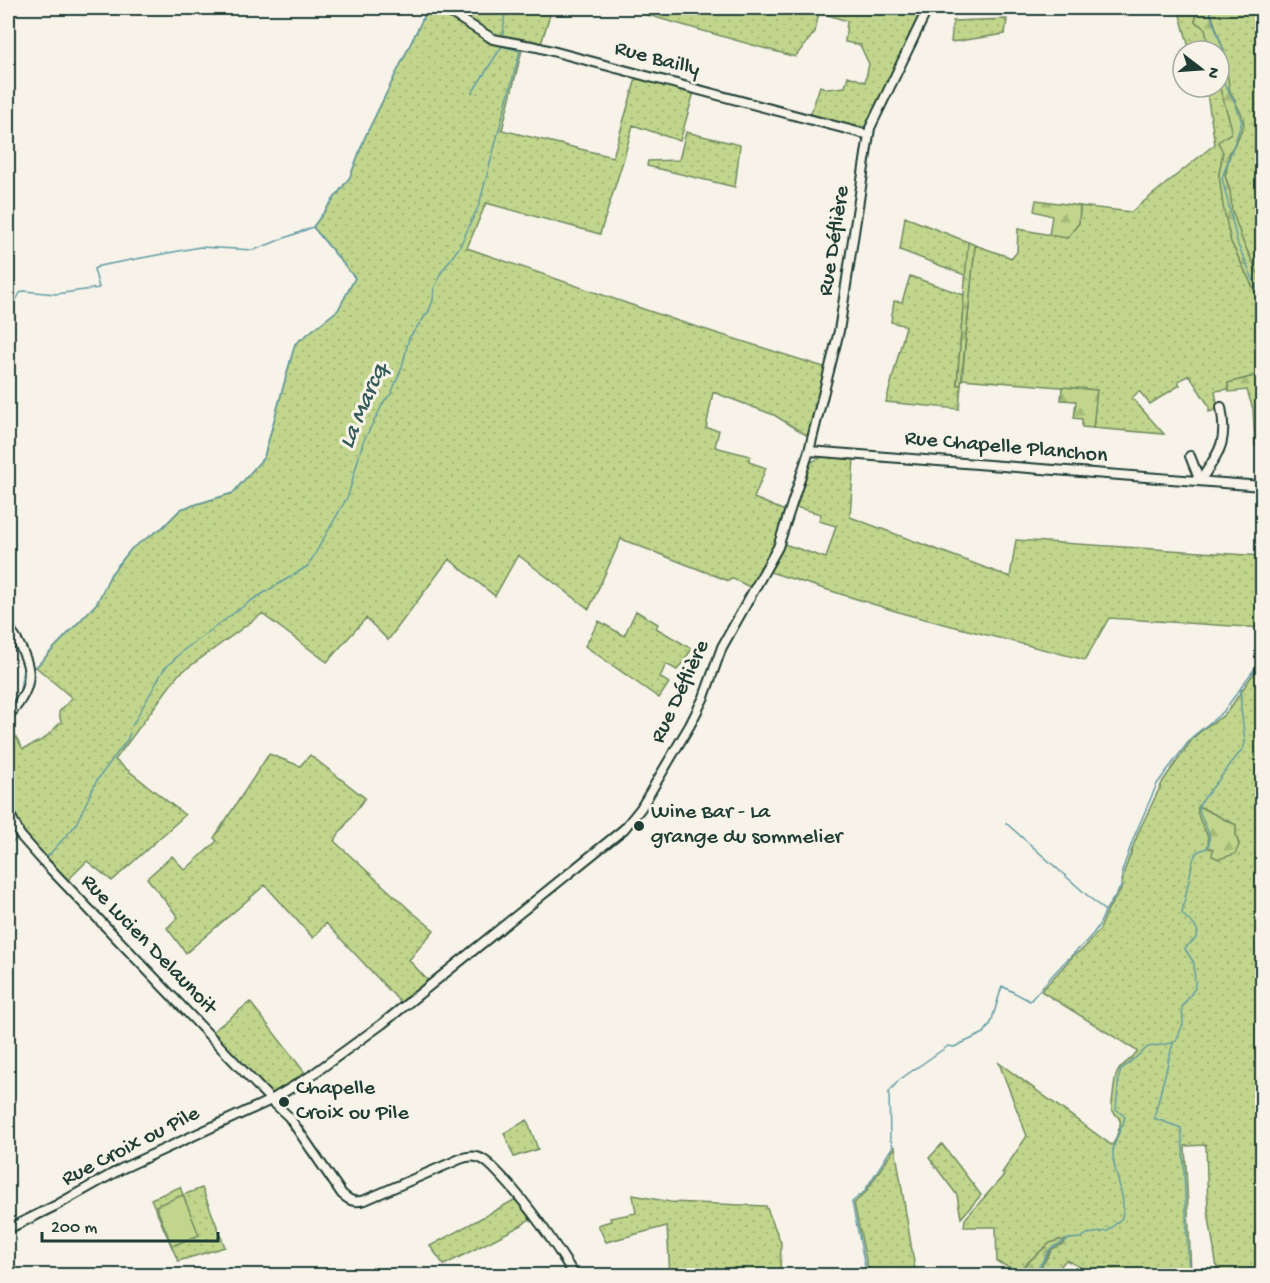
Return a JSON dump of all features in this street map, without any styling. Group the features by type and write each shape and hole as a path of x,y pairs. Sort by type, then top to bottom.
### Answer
{"street":[{"name":"Rue Bailly","path":"443,8 481,33 502,42 537,47 869,135"},
{"name":"Rue Déflière","path":"271,1100 327,1064 382,1024 624,829 637,814 695,716 722,647 778,548 808,451 838,332 869,135 928,8"},
{"path":"1200,482 1221,448 1223,420 1221,407"},
{"name":"Rue Chapelle Planchon","path":"808,451 1263,486"},
{"path":"1190,456 1200,482"},
{"path":"8,626 22,649 29,672 25,693 8,716"},
{"name":"Rue Lucien Delaunoit","path":"8,810 20,835 43,861 271,1100 290,1117 342,1194 349,1200 357,1202 468,1156 484,1160 525,1202 574,1275"},
{"name":"Rue Croix ou Pile","path":"8,1229 121,1169 271,1100"}],"green space":[{"path":"428,8 440,8 489,39 487,42 496,45 498,43 523,46 502,130 613,157 637,75 694,92 680,141 633,125 600,234 486,203 467,248 678,321 827,368 808,436 774,415 713,392 706,428 719,430 715,447 750,456 749,462 766,468 754,498 785,511 773,550 752,588 731,578 729,581 621,539 589,609 518,555 495,596 449,559 388,640 366,618 327,662 262,614 178,675 115,760 185,815 112,881 87,861 65,883 20,835 8,810 8,723 23,749 44,739 61,722 59,712 72,698 36,667 97,603 111,574 132,548 163,527 181,509 233,493 264,457 295,344 338,310 355,278 313,227 350,177 365,137"},
{"path":"447,8 552,8 541,44 687,83 497,40"},
{"path":"623,8 910,8 922,12 867,128 860,126 858,132 813,118 811,113 820,86 827,89 845,87 848,76 865,82 869,64 860,45 845,42 847,21 819,12 815,32 795,57"},
{"path":"1178,8 1198,8 1195,22 1205,28 1207,39 1187,39"},
{"path":"1198,8 1209,8 1220,39 1207,39 1205,28 1195,22"},
{"path":"1209,8 1262,8 1262,282 1231,210 1230,191 1225,176 1230,151 1241,131 1235,100 1231,94 1231,39 1220,39"},
{"path":"1007,19 1005,34 951,42 953,21"},
{"path":"1231,94 1244,124 1230,151 1225,176 1230,191 1232,210 1243,242 1262,282 1262,306 1231,242 1223,206 1219,174 1223,152 1218,142 1231,133 1223,99 1231,99"},
{"path":"1208,99 1223,99 1231,133 1223,152 1219,174 1231,242 1262,306 1262,374 1228,383 1229,389 1215,391 1218,409 1209,412 1209,406 1189,375 1178,381 1180,385 1150,404 1139,391 1132,398 1164,434 1093,428 1096,390 962,379 975,245 1012,258 1017,252 1018,229 1067,238 1079,223 1080,206 1131,212 1215,144"},
{"path":"686,132 740,145 735,187 647,166 648,161 679,160"},
{"path":"1036,200 1080,206 1079,223 1067,238 1049,235 1052,216 1034,211"},
{"path":"905,217 968,242 967,276 900,250"},
{"path":"968,242 975,245 961,385 957,385"},
{"path":"910,276 964,295 957,384 961,385 959,409 886,402 906,326 891,322 894,301 902,302"},
{"path":"1262,374 1262,445 1255,446 1253,409 1247,390 1229,392 1228,383"},
{"path":"1062,387 1097,390 1093,428 1082,427 1082,419 1074,418 1076,401 1061,400"},
{"path":"827,455 854,458 850,517 1010,577 1016,540 1262,556 1262,628 1109,618 1085,660 905,614 770,572 784,544 826,558 836,526 819,521 821,514 795,507 811,462"},
{"path":"636,611 658,624 656,628 692,649 677,670 666,664 660,677 669,683 659,698 585,646 599,621 624,636"},
{"path":"1262,661 1262,1275 1218,1275 1208,1211 1206,1145 1185,1146 1191,1272 1184,1275 1078,1275 1084,1269 1066,1260 1053,1275 1045,1275 1039,1270 1055,1247 1050,1243 1018,1271 997,1262 996,1227 964,1227 965,1219 1004,1175 1002,1173 1027,1136 999,1063 1112,1145 1120,1126 1119,1118 1112,1108 1116,1076 1120,1068 1137,1051 1041,991 1100,929 1108,909 1121,890 1124,872 1138,833 1163,781 1193,738 1223,716","holes":["1202,808 1236,825 1239,845 1214,852 1200,820"]},
{"path":"269,754 300,766 310,755 365,798 334,841 434,930 409,960 429,982 402,1004 326,923 313,938 265,885 186,953 167,928 178,917 147,878 172,856 185,870 217,841 214,838"},
{"path":"1198,806 1236,825 1239,845 1235,854 1219,859 1212,856 1213,849 1208,847"},
{"path":"250,1002 306,1074 276,1094 265,1090 212,1035 212,1032"},
{"path":"527,1120 538,1149 514,1157 504,1133"},
{"path":"942,1144 981,1195 961,1218 957,1195 929,1158"},
{"path":"895,1147 916,1275 869,1275 854,1203 865,1193"},
{"path":"180,1187 183,1195 202,1188 225,1247 178,1261 151,1199"},
{"path":"183,1195 199,1235 172,1246 156,1206"},
{"path":"633,1195 670,1202 766,1206 781,1243 780,1275 670,1275 667,1226 606,1242 598,1225 611,1221 610,1218 636,1213"},
{"path":"516,1199 532,1217 522,1225 444,1265 430,1246"},
{"path":"1066,1240 1052,1249 1039,1270 1029,1275 1014,1275 1050,1243"}],"waterway":[{"path":"32,667 36,667 97,603 111,574 132,548 163,527 181,509 233,493 264,457 295,344 338,310 355,278 313,227 350,177 365,137 428,8"},
{"name":"La Marcq","path":"503,38 505,8"},
{"path":"1208,8 1225,54 1224,84 1233,98 1242,122 1222,178 1238,245 1262,300"},
{"name":"La Marcq","path":"132,726 164,669 185,649 249,602 308,566 348,496 363,442 385,400 391,394 402,367 409,338 429,311 440,274 460,246 479,205 520,51 502,46 472,93"},
{"path":"8,315 20,293 24,291 56,294 99,288 94,269 99,266 200,247 254,250 313,227"},
{"path":"1189,1276 1181,1128 1154,1118 1173,1043 1183,1024 1182,1007 1195,988 1194,963 1185,949 1198,934 1196,927 1182,913 1193,860 1197,852 1207,848 1209,843 1208,832 1199,811 1199,805 1244,747 1241,687 1262,659"},
{"path":"8,707 20,691 23,668"},
{"path":"1006,823 1105,911 1121,887 1122,871 1157,784 1192,737 1223,712 1240,689"},
{"name":"La Marcq","path":"47,857 75,826 97,780 130,733"},
{"name":"La Marcq","path":"8,845 19,837"},
{"path":"867,1276 852,1202 864,1192 893,1146 890,1138 889,1092 899,1080 948,1046 954,1047 984,1033 991,1023 1002,986 1030,1001 1091,936 1105,911"},
{"path":"1028,1276 1040,1265 1051,1248 1069,1239 1108,1231 1122,1218 1123,1201 1113,1153 1114,1144 1125,1117 1116,1109 1119,1076 1121,1070 1148,1047 1172,1043"}],"place":[{"name":"Wine Bar - La grange du sommelier","path":"639,826"},
{"name":"Chapelle Croix ou Pile","path":"284,1102"}]}
